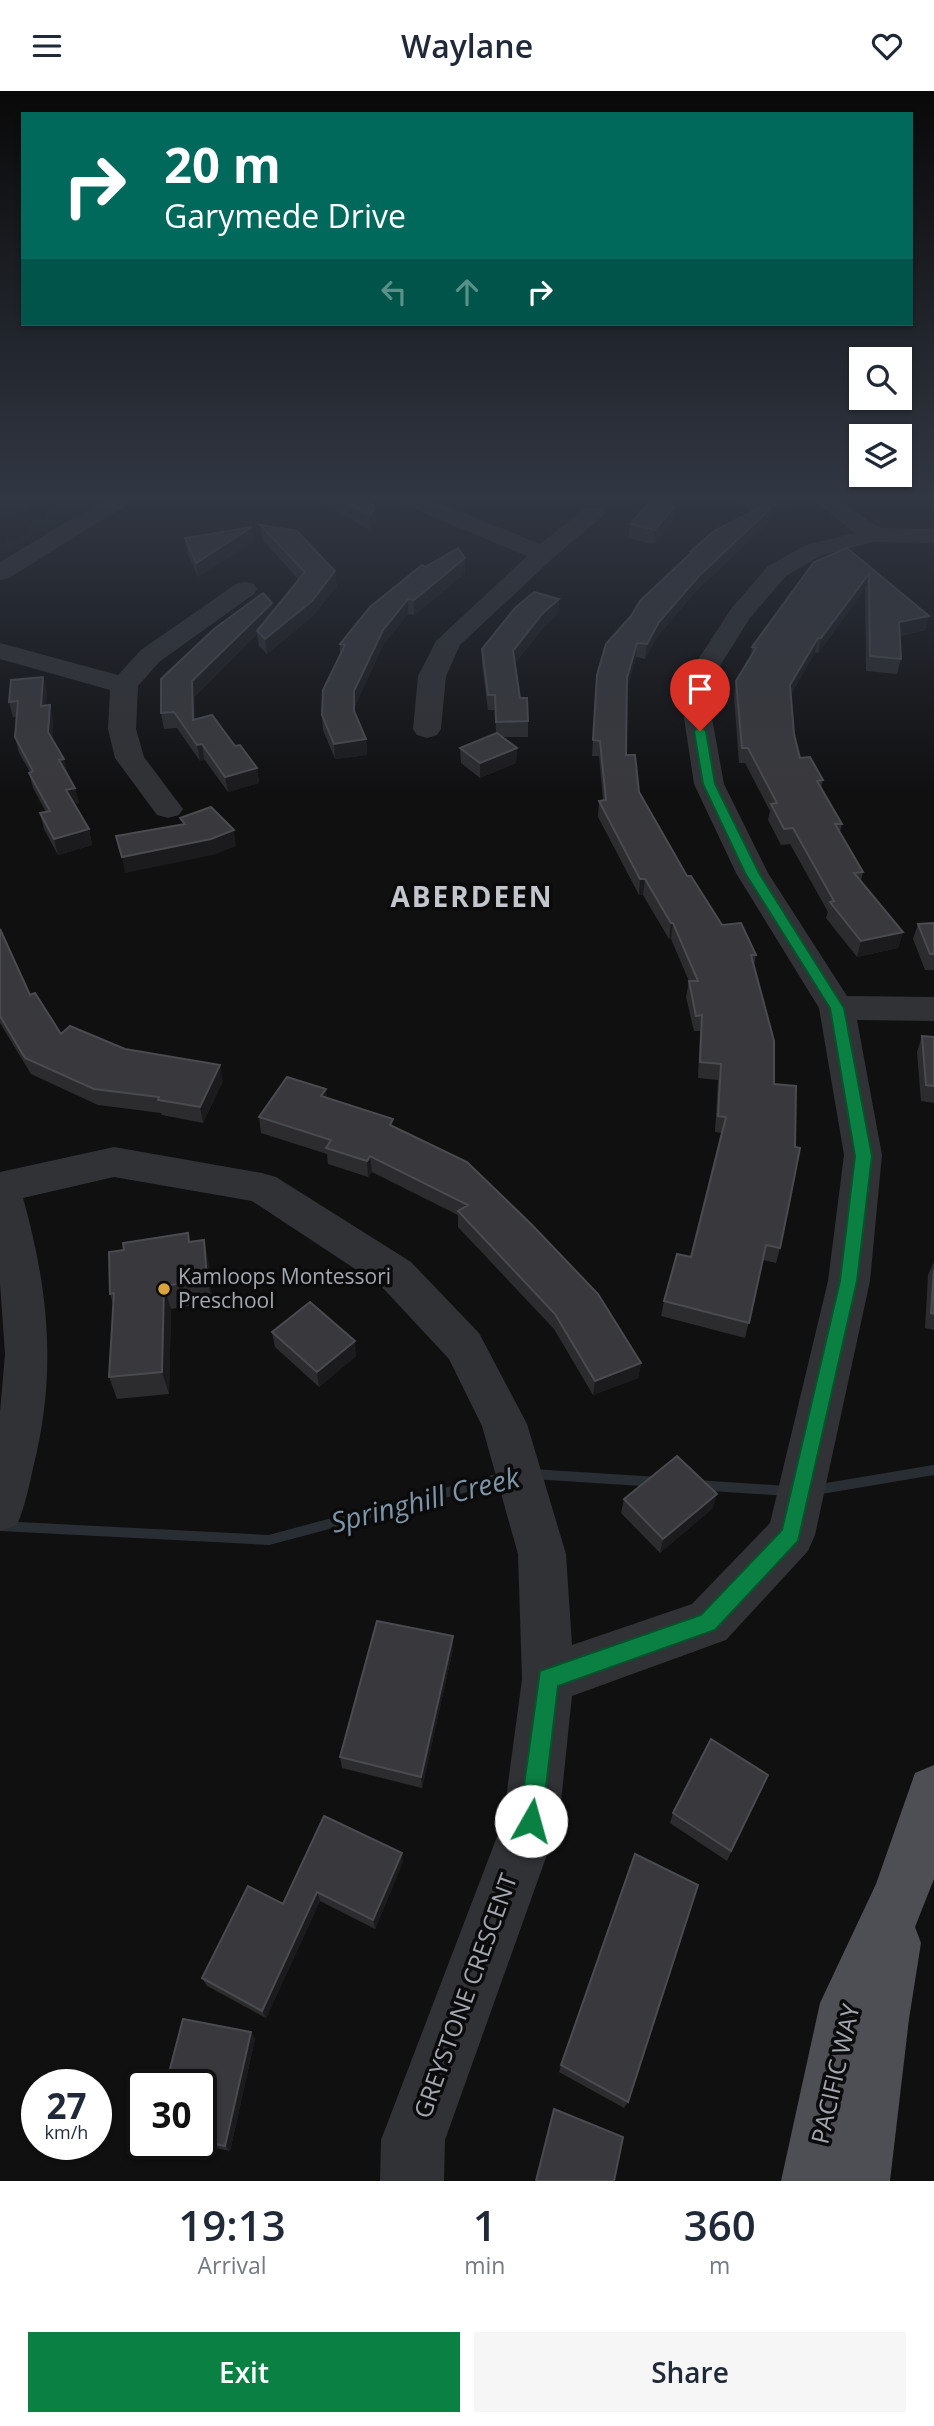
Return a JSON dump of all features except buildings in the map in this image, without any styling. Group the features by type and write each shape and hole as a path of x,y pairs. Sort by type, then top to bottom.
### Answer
{"main road":[{"name":"PACIFIC WAY","path":"813,2181 850,2003 901,1893 934,1792"},
{"name":"PACIFIC WAY","path":"858,2181 879,2019 901,1893"}],"street":[{"path":"168,809 130,758 122,729 124,685 150,656 234,597"},
{"path":"427,729 432,676 449,641 497,597"},
{"path":"548,1679 708,1623 791,1535 849,1281 863,1156 837,1008 752,873 709,784 698,718 708,664 740,614 755,597"},
{"path":"0,651 124,685"},
{"path":"837,1008 934,1009"},
{"name":"GREYSTONE CRESCENT","path":"0,1187 114,1162 262,1188 396,1274 464,1346 504,1424 542,1554 548,1679 531,1821 414,2140 412,2181"},
{"path":"0,1187 13,1235 26,1315 23,1409 0,1509"}],"waterway":[{"name":"Springhill Creek","path":"815,1490 934,1470"},
{"name":"Springhill Creek","path":"532,1474 658,1482"},
{"name":"Springhill Creek","path":"0,1526 269,1540 508,1476"},
{"name":"Springhill Creek","path":"696,1485 787,1491"}],"place":[{"name":"Kamloops Montessori Preschool","path":"164,1289"}],"district":[{"name":"ABERDEEN","path":"472,897"}],"route":[{"path":"531,1821 548,1679 708,1623 791,1535 849,1281 863,1156 837,1008 752,873 709,784 700,731"}]}
